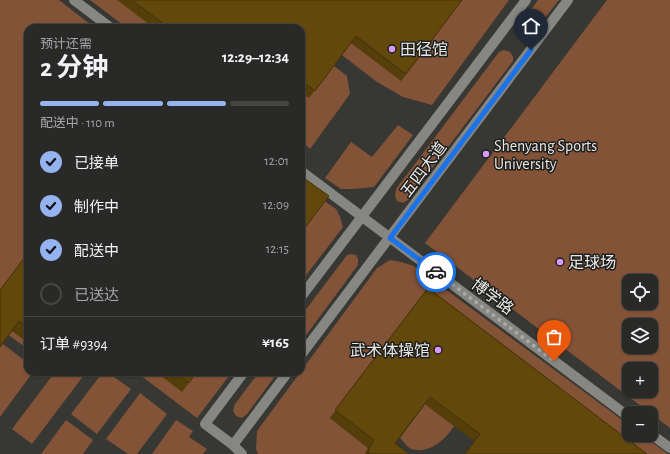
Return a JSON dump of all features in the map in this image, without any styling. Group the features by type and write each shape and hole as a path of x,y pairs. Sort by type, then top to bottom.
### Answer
{"lane":[{"path":"74,0 106,24"},
{"name":"五四大道","path":"305,292 526,0"},
{"name":"五四大道","path":"305,350 568,0"},
{"name":"博学路","path":"305,174 622,412"},
{"path":"241,376 205,424 233,445 242,454"},
{"path":"233,445 285,376"},
{"path":"658,439 670,448"}],"shaded area":[{"path":"0,0 59,0 90,24 24,24 24,346 0,329"},
{"name":"田径馆","path":"90,0 509,0 432,105 403,97 377,82 342,55 334,66 347,76 350,94 310,149 305,144 305,24 122,24"},
{"path":"538,0 559,0 534,32 526,35 521,30 520,25"},
{"name":"足球场","path":"607,0 670,0 670,428 658,419 658,406 641,406 630,398 658,398 658,362 622,362 622,392 425,243"},
{"path":"504,50 510,52 513,57 513,61 408,200 403,203 397,201 395,196 396,189 499,52"},
{"path":"398,125 413,135 374,187 341,189 325,178 351,142 372,157"},
{"path":"305,187 336,209 343,227 305,277"},
{"path":"347,255 356,255 358,265 305,337 305,311"},
{"path":"390,260 401,262 414,266 622,420 622,442 652,442 668,454 632,454 423,295 330,418 368,448 365,454 258,454 256,449 257,431 297,376 305,376 305,366 377,268"},
{"path":"3,344 24,360 24,376 30,376 0,417 0,347"},
{"path":"52,376 83,376 32,444 12,429"},
{"path":"100,376 113,376 131,389 97,434 71,414"},
{"path":"141,376 229,376 197,418"},
{"path":"256,376 275,376 247,414 242,418 236,416 233,411 235,404"},
{"path":"140,393 167,414 137,454 128,454 106,439"},
{"path":"425,404 454,426 441,441 431,448 418,450 411,449 400,438"},
{"path":"66,420 93,440 83,454 41,454"},
{"path":"176,420 193,431 189,437 207,449 203,454 152,454"}],"building":[{"name":"田径馆","path":"132,0 462,0 406,74 356,36 315,91 305,83 305,24 164,24"},
{"path":"305,179 329,196 305,228"},
{"path":"24,258 24,325 19,321 0,347 0,290"},
{"name":"武术体操馆","path":"428,288 622,435 622,442 631,442 647,454 465,454 480,434 430,397 395,443 409,454 369,454 368,450 374,440 335,410"},
{"path":"180,376 193,376 189,383"}],"way so far":[{"path":"436,272 554,361"}],"place":[{"name":"田径馆","path":"392,49"},
{"name":"Shenyang Sports University","path":"486,154"},
{"name":"足球场","path":"560,262"},
{"name":"武术体操馆","path":"438,350"}],"route":[{"path":"436,272 390,238 531,50"}]}
